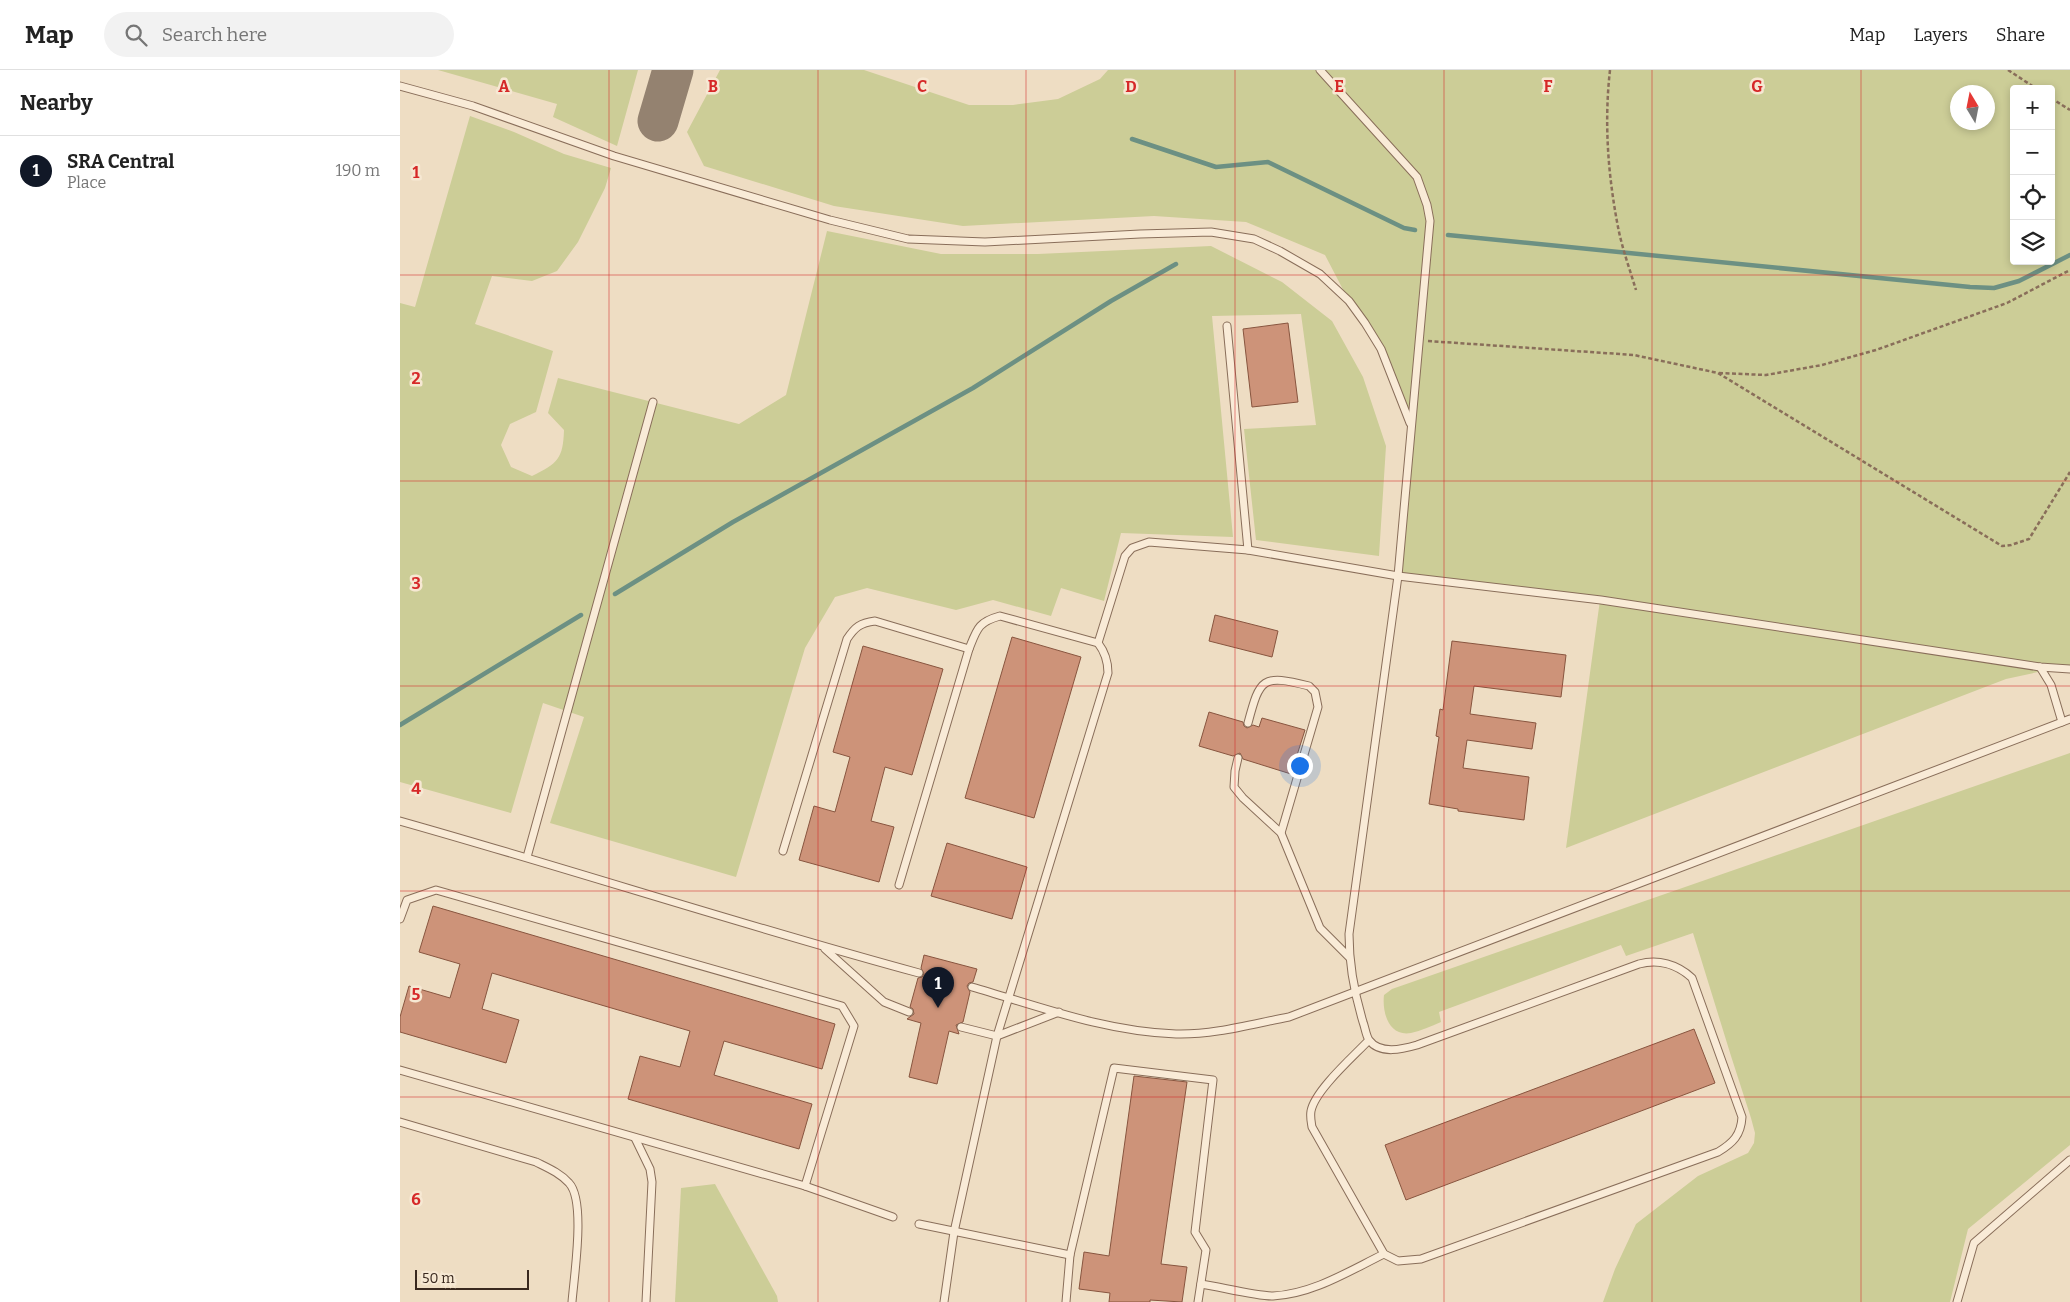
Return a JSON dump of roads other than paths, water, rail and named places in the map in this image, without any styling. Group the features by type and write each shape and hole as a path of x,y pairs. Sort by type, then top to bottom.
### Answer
{"lane":[{"path":"1320,70 1416,177 1422,190 1430,221 1398,576 1349,934 1349,958 1354,991 1369,1040 1378,1047 1391,1050 1417,1045 1638,964 1650,961 1661,962 1683,970 1692,978 1742,1117 1741,1127 1736,1139 1729,1146 1718,1152 1421,1259 1398,1261 1384,1254 1312,1126 1310,1118 1315,1100 1339,1070 1369,1040"},
{"path":"400,86 473,106 614,156 830,220 908,239 985,242 1211,232 1254,239 1280,251 1320,274 1349,301 1381,349 1411,425"},
{"path":"1227,326 1248,550"},
{"path":"527,857 654,402"},
{"path":"1098,643 1125,556 1132,548 1149,542 1248,550 1398,576 1600,600 2040,667 2070,669"},
{"path":"900,886 969,649 978,627 987,619 1000,616 1098,643 1104,650 1108,664 1108,673 997,1036 954,1232 944,1302"},
{"path":"783,851 846,639 854,628 863,622 875,621 969,649"},
{"path":"2040,667 2051,685 2062,722"},
{"path":"1248,723 1255,695 1268,681 1280,678 1309,686 1318,700 1318,707 1280,833"},
{"path":"972,987 1121,1028 1177,1034 1228,1029 1289,1017 2070,719"},
{"path":"1238,758 1234,771 1234,787 1280,833 1320,928 1349,958"},
{"path":"400,821 527,857 823,947 919,973"},
{"path":"400,919 407,900 436,890 842,1006 854,1026 805,1186"},
{"path":"823,947 884,1002 909,1012"},
{"path":"961,1027 997,1036 1059,1012"},
{"path":"1066,1302 1070,1255 1114,1068 1213,1080 1195,1232 1206,1250 1198,1302"},
{"path":"400,1070 805,1186 893,1217"},
{"path":"400,1122 536,1162 552,1170 570,1184 575,1194 578,1216 572,1302"},
{"path":"635,1138 650,1169 652,1182 646,1302"},
{"path":"1957,1302 1974,1243 2070,1160"},
{"path":"919,1224 1070,1255"},
{"path":"1201,1284 1272,1296 1320,1285 1384,1254"}],"waterway":[{"path":"1132,139 1216,167 1268,162 1404,228 1415,230"},
{"path":"1448,235 1994,288 2019,281 2070,255"},
{"path":"615,594 733,522 973,388 1111,301 1176,264"},
{"path":"400,725 581,615"}],"place":[{"name":"SRA Central","path":"938,1008"}]}
